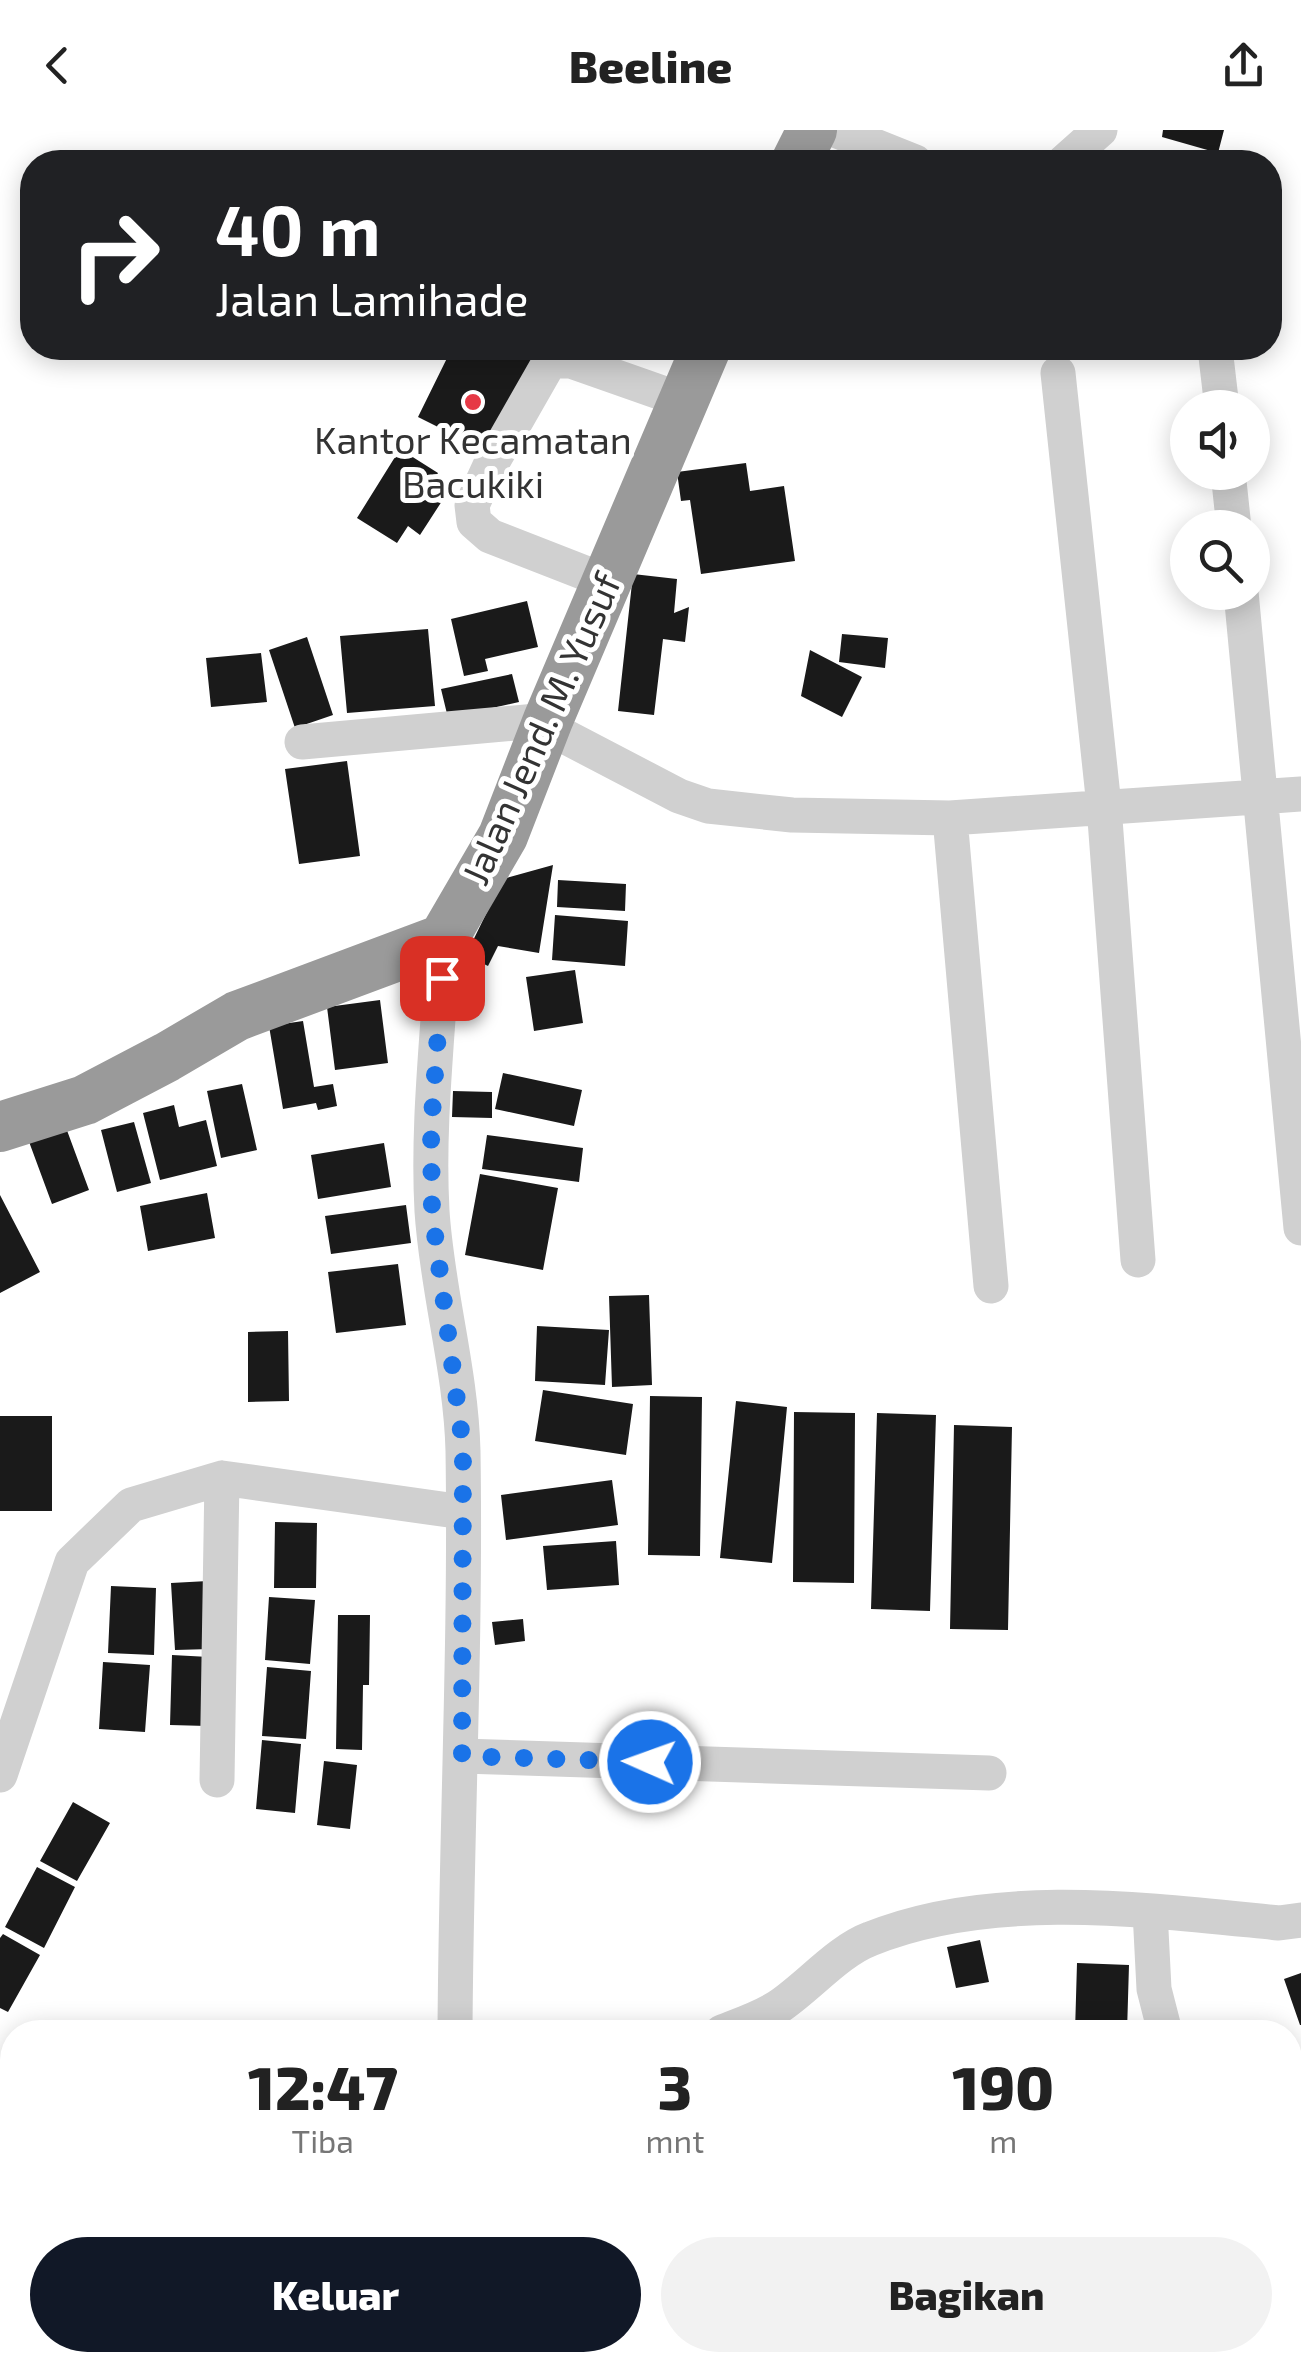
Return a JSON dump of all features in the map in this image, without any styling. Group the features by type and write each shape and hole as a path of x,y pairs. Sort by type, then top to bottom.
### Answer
{"highway":[{"name":"Jalan Jend. M. Yusuf","path":"443,939 503,836 546,723 700,360"},
{"path":"0,1127 85,1100 168,1058 237,1016 443,939"}],"street":[{"path":"835,130 884,150"},
{"path":"1078,150 1100,130"},
{"path":"1216,360 1220,390"},
{"path":"608,582 490,536 474,522 472,505 508,432 550,361 571,361 682,400"},
{"path":"1058,373 1104,806 1138,1260"},
{"path":"1243,610 1301,1228"},
{"path":"302,742 546,723 678,796 708,806 792,816 950,818 1301,794"},
{"path":"950,818 991,1286"},
{"path":"443,939 431,1129 432,1212 463,1446 462,1756 456,1859 455,2020"},
{"path":"0,1775 72,1562 131,1505 222,1478 462,1512"},
{"path":"217,1780 222,1478"},
{"path":"462,1756 989,1773"},
{"path":"749,2020 776,2008 866,1940 918,1924 978,1913 1058,1908 1150,1911 1279,1923 1301,1920"},
{"path":"1150,1911 1154,1989 1162,2020"}],"building":[{"path":"1163,130 1224,130 1219,150 1162,137"},
{"name":"Kantor Kecamatan Bacukiki","path":"446,360 540,360 494,455 418,417"},
{"path":"400,449 438,473 427,492 442,501 420,535 408,526 397,543 357,518"},
{"path":"746,463 750,491 784,486 795,561 701,574 690,500 681,501 677,472"},
{"path":"633,574 677,579 674,613 689,607 685,642 663,639 654,715 618,711"},
{"path":"527,601 538,647 485,659 488,671 464,676 451,619"},
{"path":"428,629 435,706 347,713 340,636"},
{"path":"842,634 888,638 885,668 839,662"},
{"path":"307,637 333,715 295,728 269,650"},
{"path":"810,650 862,677 842,717 801,696"},
{"path":"261,653 267,702 211,707 206,658"},
{"path":"512,674 519,702 448,718 441,689"},
{"path":"347,761 360,856 299,864 285,769"},
{"path":"553,865 539,953 498,946 488,966 466,955 503,879"},
{"path":"558,880 626,884 625,911 557,907"},
{"path":"555,915 628,921 625,966 552,960"},
{"path":"575,970 583,1023 534,1031 526,977"},
{"path":"380,1000 388,1063 335,1070 327,1007"},
{"path":"303,1021 314,1087 333,1084 337,1106 318,1110 316,1103 283,1109 269,1026"},
{"path":"503,1073 582,1090 574,1126 495,1109"},
{"path":"242,1084 257,1150 221,1158 207,1091"},
{"path":"453,1091 492,1092 492,1118 452,1117"},
{"path":"174,1105 179,1127 206,1120 217,1166 160,1180 143,1113"},
{"path":"134,1122 151,1183 117,1192 101,1130"},
{"path":"65,1125 89,1190 52,1204 28,1139"},
{"path":"487,1135 583,1148 579,1182 482,1169"},
{"path":"384,1143 391,1187 318,1199 311,1155"},
{"path":"480,1174 558,1188 543,1270 465,1255"},
{"path":"207,1193 215,1238 148,1251 140,1206"},
{"path":"0,1195 40,1272 0,1293"},
{"path":"406,1205 411,1243 331,1254 325,1216"},
{"path":"398,1264 406,1325 336,1333 328,1272"},
{"path":"649,1295 652,1385 612,1387 609,1296"},
{"path":"537,1326 609,1330 605,1385 535,1381"},
{"path":"288,1331 289,1401 248,1402 248,1332"},
{"path":"543,1390 633,1404 626,1455 535,1441"},
{"path":"650,1396 702,1397 700,1556 648,1555"},
{"path":"736,1401 787,1407 772,1563 720,1558"},
{"path":"794,1412 855,1413 854,1583 793,1582"},
{"path":"877,1413 936,1415 930,1611 871,1609"},
{"path":"0,1416 52,1416 52,1511 0,1511"},
{"path":"954,1425 1012,1427 1008,1630 950,1629"},
{"path":"612,1480 618,1525 506,1540 501,1495"},
{"path":"275,1522 317,1523 316,1588 274,1588"},
{"path":"616,1541 619,1585 547,1590 543,1546"},
{"path":"208,1581 211,1649 175,1650 171,1583"},
{"path":"111,1586 156,1588 154,1655 108,1653"},
{"path":"269,1597 315,1600 310,1664 265,1660"},
{"path":"338,1615 370,1615 369,1685 363,1685 362,1750 336,1749"},
{"path":"523,1619 525,1641 495,1645 492,1622"},
{"path":"172,1655 209,1657 207,1726 170,1725"},
{"path":"103,1662 150,1665 145,1732 99,1729"},
{"path":"267,1667 311,1671 306,1739 262,1736"},
{"path":"262,1740 301,1744 295,1813 256,1809"},
{"path":"324,1761 357,1765 350,1829 317,1825"},
{"path":"73,1802 110,1823 77,1881 40,1861"},
{"path":"37,1867 75,1887 44,1948 5,1927"},
{"path":"3,1934 40,1955 8,2012 0,2008"},
{"path":"980,1940 989,1982 956,1988 947,1947"},
{"path":"1077,1963 1129,1965 1127,2020 1075,2020"},
{"path":"1301,1973 1301,2020 1298,2020 1284,1979"}],"place":[{"name":"Kantor Kecamatan Bacukiki","path":"473,402"}],"route":[{"path":"442,978 431,1129 432,1212 463,1446 462,1756 650,1762"}]}
